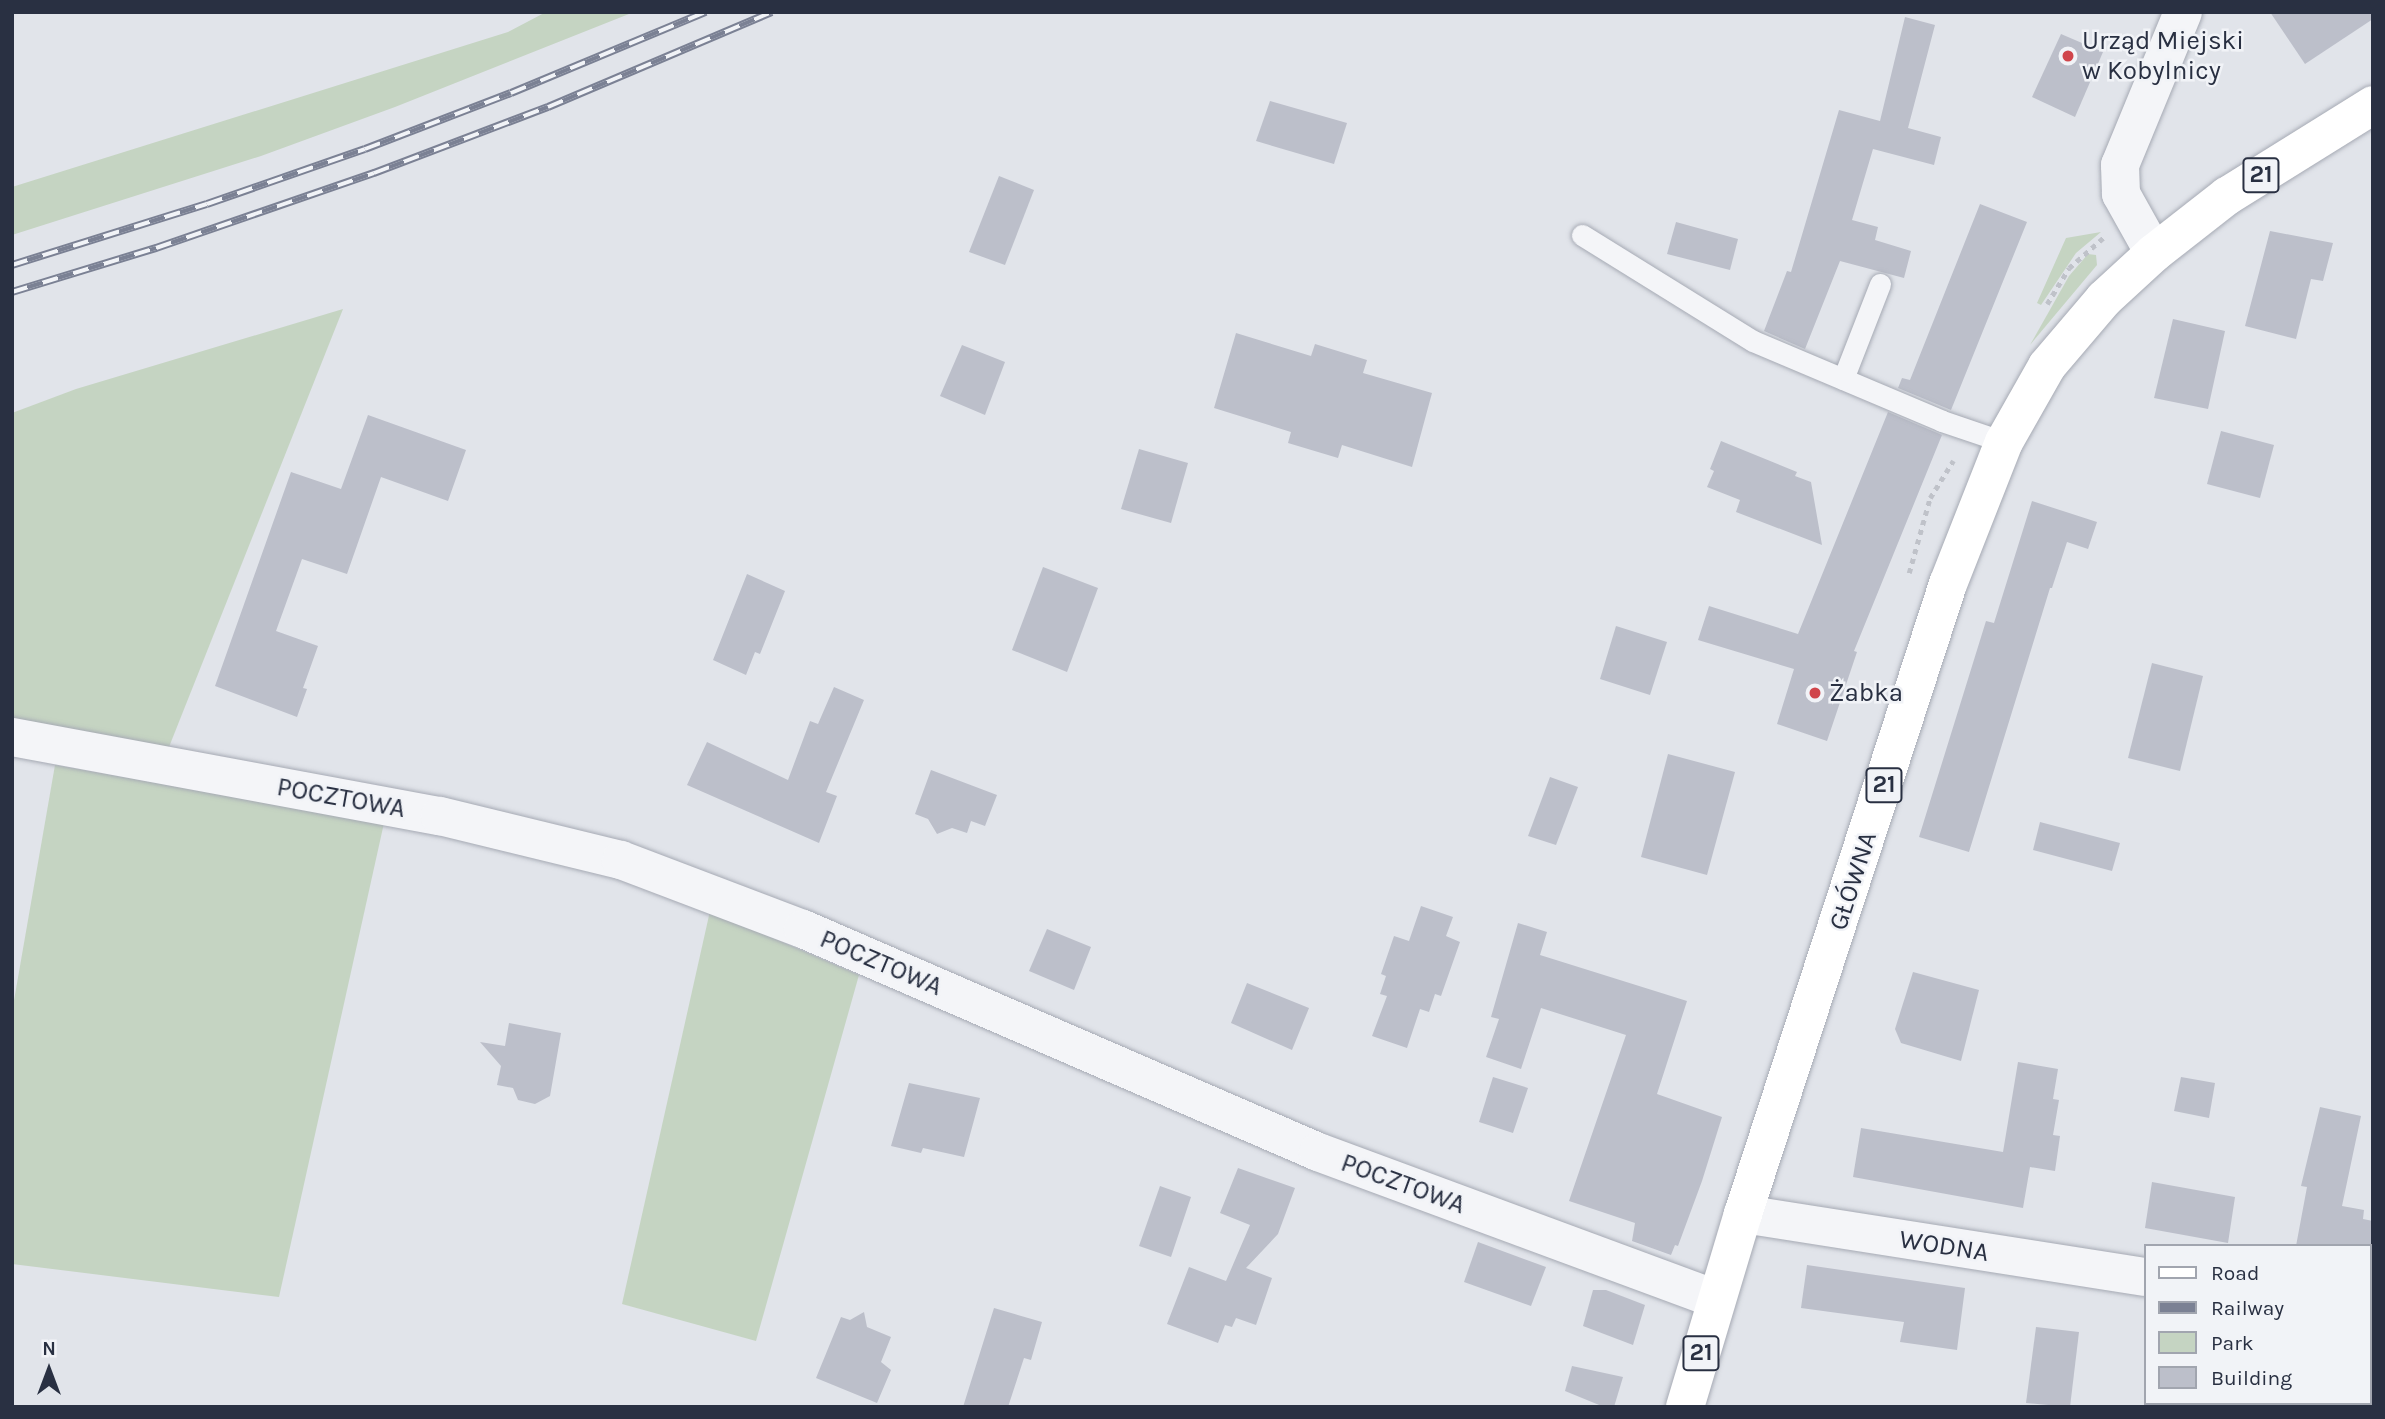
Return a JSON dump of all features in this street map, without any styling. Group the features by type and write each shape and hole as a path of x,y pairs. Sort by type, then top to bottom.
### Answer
{"main road":[{"name":"21","path":"2154,253 2227,197 2373,105"},
{"name":"GŁÓWNA","path":"1685,1407 1743,1214 1948,584 2004,442 2047,366 2104,299 2154,253"}],"street":[{"path":"2154,253 2121,194 2120,165 2183,12"},
{"name":"POCZTOWA","path":"12,737 440,816 621,860 712,892 803,929 1318,1152 1716,1299"},
{"name":"WODNA","path":"1743,1214 2144,1277"}],"lane":[{"path":"1582,235 1753,341 1942,421 2004,442"},
{"path":"1843,379 1881,284"}],"green space":[{"path":"546,12 634,12 395,107 261,156 12,235 12,187 508,32"},
{"path":"2101,232 2076,253 2041,305 2037,303 2066,238"},
{"path":"2088,254 2096,255 2097,265 2030,345 2069,276"},
{"path":"343,309 167,752 12,720 12,413 76,389"},
{"path":"55,765 384,823 279,1297 12,1264 12,1012"},
{"path":"710,911 859,975 756,1341 622,1304"}],"building":[{"path":"2270,12 2373,12 2373,19 2305,64"},
{"path":"1905,17 1935,25 1908,128 1941,137 1934,165 1873,149 1852,220 1878,227 1875,240 1911,251 1904,278 1840,261 1805,349 1764,331 1787,271 1791,272 1839,110 1880,121"},
{"path":"2061,34 2103,52 2075,117 2032,97"},
{"path":"1270,101 1347,123 1334,164 1256,141"},
{"path":"999,176 1034,190 1005,265 969,252"},
{"path":"1980,204 2027,222 1951,410 1898,388 1902,378 1910,380"},
{"path":"1676,222 1738,239 1730,270 1667,254"},
{"path":"2270,231 2333,243 2323,281 2311,279 2296,339 2245,326"},
{"path":"2173,319 2225,331 2208,409 2154,398"},
{"path":"1236,333 1311,356 1315,344 1367,360 1363,373 1432,393 1412,467 1342,445 1338,458 1288,443 1291,432 1214,408"},
{"path":"962,345 1005,362 985,415 940,396"},
{"path":"1888,412 1942,435 1854,651 1857,652 1827,741 1777,724 1794,669 1698,640 1709,606 1798,634"},
{"path":"368,415 466,450 448,501 381,477 347,574 302,559 276,631 318,646 303,688 307,689 297,717 215,686 291,472 341,489"},
{"path":"2221,431 2274,445 2260,498 2207,484"},
{"path":"1721,441 1797,472 1795,476 1811,482 1822,545 1736,512 1740,500 1707,487 1714,471 1710,469"},
{"path":"1139,449 1188,463 1171,523 1121,509"},
{"path":"2032,501 2097,522 2088,549 2067,542 2050,588 1969,852 1919,837 1986,621 1994,623"},
{"path":"1043,567 1098,588 1067,672 1012,650"},
{"path":"747,574 785,591 760,654 755,652 746,675 713,660"},
{"path":"1616,626 1667,642 1650,695 1600,679"},
{"path":"2152,663 2203,676 2180,771 2128,758"},
{"path":"834,687 864,700 826,792 837,796 819,843 687,785 707,742 788,780 810,721 818,724"},
{"path":"1668,754 1735,772 1707,875 1641,857"},
{"path":"931,770 997,795 985,826 971,821 967,833 952,828 937,834 928,819 915,814"},
{"path":"1550,777 1578,787 1556,845 1528,836"},
{"path":"2040,822 2120,843 2112,871 2033,850"},
{"path":"1421,906 1453,917 1446,936 1460,942 1441,996 1435,994 1429,1012 1420,1009 1407,1048 1372,1036 1387,996 1380,994 1386,976 1381,974 1394,936 1409,941"},
{"path":"1518,923 1547,932 1540,955 1687,1001 1657,1094 1722,1117 1678,1246 1675,1245 1671,1255 1632,1241 1635,1223 1569,1201 1626,1035 1541,1008 1521,1069 1486,1057 1499,1019 1491,1017"},
{"path":"1047,929 1091,947 1074,990 1029,971"},
{"path":"1913,972 1979,990 1961,1061 1901,1043 1895,1029"},
{"path":"1247,983 1309,1008 1292,1050 1231,1023"},
{"path":"509,1023 561,1033 550,1096 535,1104 518,1100 513,1088 497,1085 501,1066 480,1042 505,1046"},
{"path":"2018,1062 2058,1069 2053,1099 2059,1100 2053,1135 2060,1136 2055,1171 2030,1167 2023,1208 1853,1177 1861,1128 2003,1152"},
{"path":"1493,1077 1528,1088 1513,1133 1479,1122"},
{"path":"2181,1077 2215,1083 2209,1118 2174,1111"},
{"path":"909,1083 980,1098 964,1157 923,1148 921,1153 891,1146"},
{"path":"2320,1107 2361,1116 2342,1206 2364,1210 2363,1219 2373,1221 2373,1246 2296,1244 2307,1187 2301,1186"},
{"path":"1238,1168 1295,1188 1278,1234 1246,1268 1272,1278 1256,1325 1236,1318 1232,1327 1225,1325 1218,1343 1167,1324 1189,1267 1226,1281 1250,1225 1220,1213"},
{"path":"2152,1182 2235,1197 2228,1243 2145,1228"},
{"path":"1160,1186 1191,1197 1171,1257 1139,1246"},
{"path":"1478,1242 1546,1267 1531,1306 1464,1282"},
{"path":"1807,1265 1965,1288 1957,1350 1900,1342 1904,1322 1801,1308"},
{"path":"1593,1290 1606,1290 1645,1305 1633,1345 1583,1326"},
{"path":"994,1308 1042,1322 1031,1360 1024,1358 1008,1407 963,1407"},
{"path":"864,1312 867,1327 891,1337 881,1362 891,1370 877,1403 816,1378 841,1317 850,1320"},
{"path":"2036,1327 2079,1332 2070,1407 2026,1403"},
{"path":"1572,1366 1623,1377 1614,1407 1604,1407 1565,1391"}],"railway":[{"path":"12,265 207,204 365,149 511,93 706,12"},
{"path":"12,292 156,248 374,173 548,107 772,12"}],"place":[{"name":"Urząd Miejski w Kobylnicy","path":"2068,56"},
{"name":"Żabka","path":"1815,693"}]}
